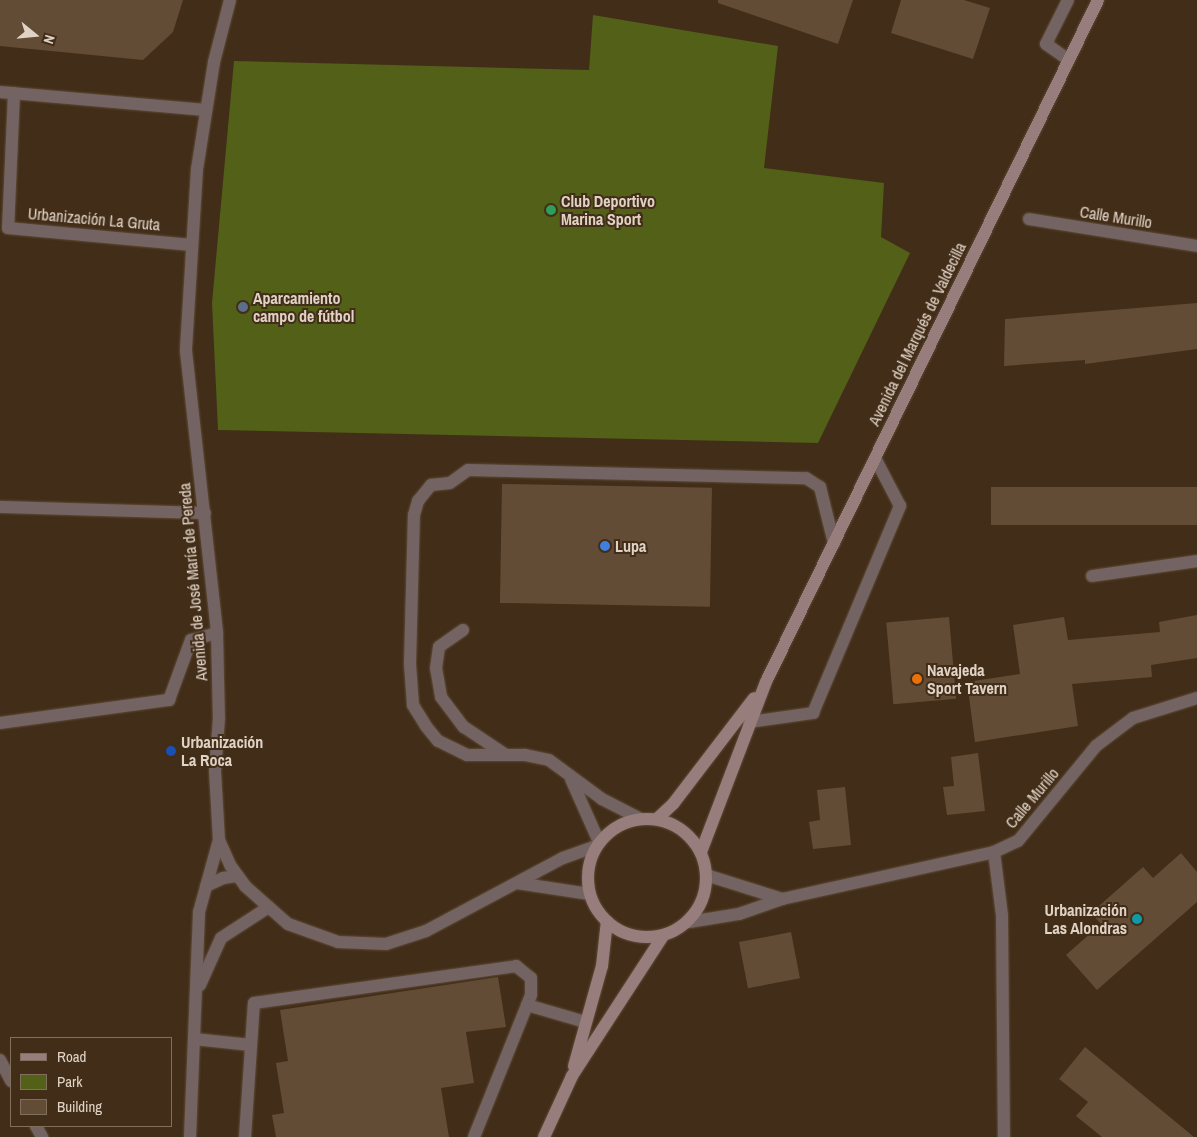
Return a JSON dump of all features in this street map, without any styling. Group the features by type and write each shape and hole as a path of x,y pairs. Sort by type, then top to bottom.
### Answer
{"main road":[{"name":"Avenida del Marqués de Valdecilla","path":"701,852 749,722 766,682 1098,0"},
{"name":"Avenida del Marqués de Valdecilla","path":"658,818 673,804 766,682"},
{"path":"544,1137 572,1076 663,936 690,922 703,901 706,875 701,852 692,837 678,827 658,818 639,818 617,825 598,844 590,860 589,894 607,921 633,934 663,936"},
{"path":"572,1076 585,1022 602,966 607,921"}],"street":[{"name":"Avenida de José María de Pereda","path":"230,0 205,110 191,245 186,351 217,633 219,718 215,771 219,840 238,876 288,924 338,942 386,944 426,931 563,858 598,844"},
{"path":"1068,0 1046,44 1069,60"},
{"path":"0,92 205,110"},
{"name":"Urbanización La Gruta","path":"14,93 8,228 191,245"},
{"name":"Calle Murillo","path":"1030,219 1197,246"},
{"path":"749,722 813,713 900,506 875,458"},
{"path":"639,818 571,779 549,760 506,755 467,755 453,750 438,741 413,705 410,664 414,515 418,500 431,485 450,483 468,470 806,478 820,487 834,543"},
{"path":"0,507 205,513"},
{"path":"1092,576 1197,561"},
{"path":"463,630 439,647 436,668 441,696 464,728 506,755"},
{"path":"0,723 169,700 190,640 217,633"},
{"name":"Calle Murillo","path":"690,922 739,914 782,899 994,852 1018,841 1096,746 1133,718 1197,698"},
{"path":"571,779 598,844"},
{"path":"190,1137 199,912 219,840"},
{"path":"994,852 1002,915 1004,1137"},
{"path":"706,875 782,899"},
{"path":"206,886 223,878 238,876"},
{"path":"517,883 589,894"},
{"path":"197,992 221,938 269,907"},
{"path":"245,1137 254,1003 516,966 531,978 531,995 474,1137"},
{"path":"527,1005 585,1022"},
{"path":"194,1039 251,1045"},
{"path":"0,1060 10,1079"}],"green space":[{"name":"Club Deportivo Marina Sport","path":"593,15 778,46 764,168 884,183 881,237 910,253 818,443 218,430 212,303 234,61 589,70"}],"building":[{"path":"0,0 183,0 173,32 143,60 0,46"},
{"path":"718,0 853,0 838,44 718,3"},
{"path":"901,0 964,0 990,8 973,59 891,33"},
{"path":"1197,303 1197,349 1085,364 1085,360 1004,366 1005,319"},
{"name":"Lupa","path":"502,484 712,488 710,607 500,603"},
{"path":"991,487 1197,487 1197,525 991,525"},
{"path":"1197,615 1197,658 1151,665 1152,677 1072,684 1078,726 975,742 967,682 1020,674 1013,625 1064,617 1068,640 1160,632 1159,622"},
{"name":"Navajeda Sport Tavern","path":"949,617 956,699 893,704 886,622"},
{"path":"978,753 985,811 947,815 943,787 954,786 951,757"},
{"path":"845,787 851,845 813,849 809,822 820,820 817,790"},
{"name":"Urbanización Las Alondras","path":"1181,853 1197,872 1197,902 1097,990 1066,955 1101,924 1091,913 1143,867 1153,878"},
{"path":"791,932 800,978 748,988 739,942"},
{"path":"498,977 506,1027 466,1032 474,1083 441,1088 449,1137 276,1137 272,1115 284,1113 276,1063 288,1061 280,1010"},
{"path":"1085,1047 1194,1137 1102,1137 1076,1116 1088,1102 1059,1079"}],"place":[{"name":"Club Deportivo Marina Sport","path":"551,210"},
{"name":"Aparcamiento campo de fútbol","path":"243,307"},
{"name":"Lupa","path":"605,546"},
{"name":"Navajeda Sport Tavern","path":"917,679"},
{"name":"Urbanización La Roca","path":"171,751"},
{"name":"Urbanización Las Alondras","path":"1137,919"}]}
